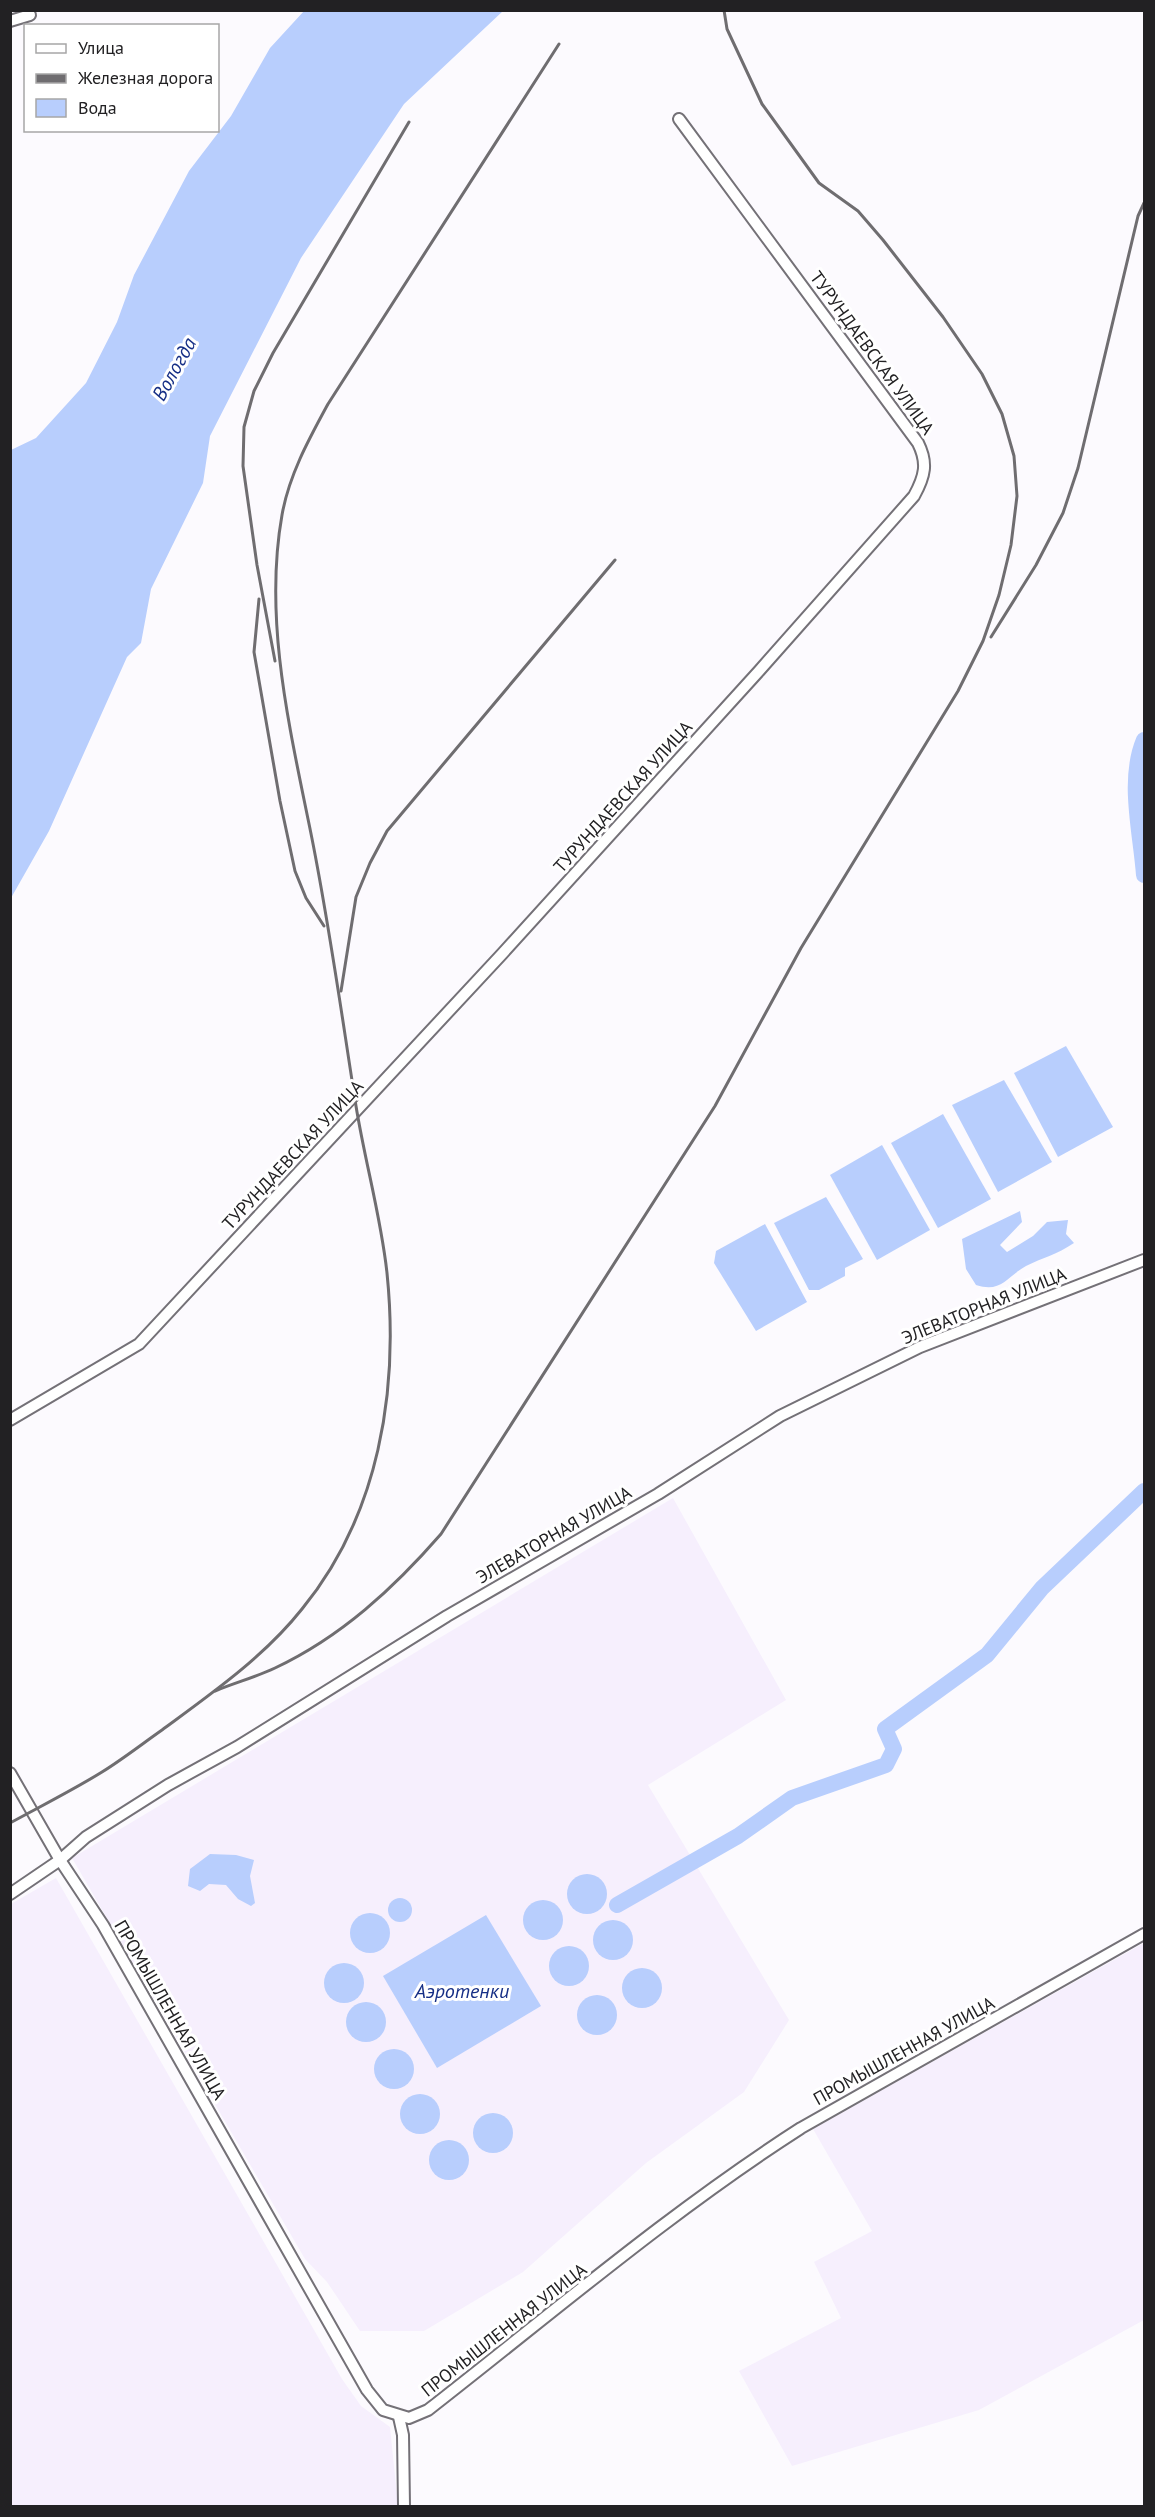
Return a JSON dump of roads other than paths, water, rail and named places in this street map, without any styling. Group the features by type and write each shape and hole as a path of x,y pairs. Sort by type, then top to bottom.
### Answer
{"street":[{"path":"10,21 30,15"},
{"name":"ТУРУНДАЕВСКАЯ УЛИЦА","path":"10,1420 139,1344 494,963 759,672 914,496 924,478 925,458 918,443 679,118"},
{"name":"ЭЛЕВАТОРНАЯ УЛИЦА","path":"10,1894 60,1860 86,1837 168,1785 237,1747 447,1616 658,1494 780,1416 920,1347 1144,1260"},
{"name":"ПРОМЫШЛЕННАЯ УЛИЦА","path":"10,1773 60,1860 102,1925 367,2390 383,2410 399,2417 409,2418 428,2410 642,2243 763,2153 811,2122 1144,1934"},
{"path":"399,2417 403,2435 404,2506"}],"water":[{"name":"Вологда","path":"304,11 503,11 404,104 301,258 210,436 203,483 151,589 141,643 127,657 49,831 11,898 11,450 36,438 86,383 117,322 134,275 189,171 231,116 270,48"},
{"path":"1066,1046 1113,1127 1058,1157 1014,1073"},
{"path":"1004,1080 1052,1162 998,1192 952,1105"},
{"path":"943,1114 991,1199 938,1228 891,1143"},
{"path":"882,1145 930,1230 877,1260 830,1175"},
{"path":"826,1197 863,1259 845,1268 845,1276 819,1290 809,1290 774,1223"},
{"path":"1020,1211 1022,1222 1000,1245 1007,1252 1033,1236 1047,1222 1068,1220 1066,1234 1074,1243 1026,1266 1003,1283 992,1287 976,1285 966,1269 962,1239"},
{"path":"765,1224 807,1302 756,1331 714,1263 716,1251"},
{"path":"210,1854 236,1855 254,1860 250,1876 255,1903 251,1906 238,1899 226,1885 209,1884 200,1891 188,1886 190,1869"},
{"path":"587,1874 595,1875 601,1880 606,1886 606,1902 601,1908 595,1913 587,1914 579,1913 573,1908 568,1902 567,1894 568,1886 573,1880 579,1875"},
{"path":"400,1898 409,1901 412,1910 409,1919 400,1922 391,1919 388,1910 391,1901"},
{"path":"543,1900 551,1901 557,1906 562,1912 562,1928 557,1934 551,1939 543,1940 535,1939 529,1934 524,1928 523,1920 524,1912 529,1906 535,1901"},
{"path":"370,1913 378,1914 384,1919 389,1925 389,1941 384,1947 378,1952 370,1953 362,1952 356,1947 351,1941 350,1933 351,1925 356,1919 362,1914"},
{"name":"Аэротенки","path":"486,1915 541,2006 437,2068 383,1976"},
{"path":"613,1920 621,1921 627,1926 632,1932 632,1948 627,1954 621,1959 613,1960 605,1959 599,1954 594,1948 593,1940 594,1932 599,1926 605,1921"},
{"path":"569,1946 577,1947 583,1952 588,1958 588,1974 583,1980 577,1985 569,1986 561,1985 555,1980 550,1974 549,1966 550,1958 555,1952 561,1947"},
{"path":"344,1963 352,1964 358,1969 363,1975 363,1991 358,1997 352,2002 344,2003 336,2002 330,1997 325,1991 324,1983 325,1975 330,1969 336,1964"},
{"path":"642,1968 650,1969 656,1974 661,1980 661,1996 656,2002 650,2007 642,2008 634,2007 628,2002 623,1996 622,1988 623,1980 628,1974 634,1969"},
{"path":"597,1995 605,1996 611,2001 616,2007 616,2023 611,2029 605,2034 597,2035 589,2034 583,2029 578,2023 577,2015 578,2007 583,2001 589,1996"},
{"path":"366,2002 374,2003 380,2008 385,2014 385,2030 380,2036 374,2041 366,2042 358,2041 352,2036 347,2030 346,2022 347,2014 352,2008 358,2003"},
{"path":"394,2049 402,2050 408,2055 413,2061 413,2077 408,2083 402,2088 394,2089 386,2088 380,2083 375,2077 374,2069 375,2061 380,2055 386,2050"},
{"path":"420,2094 428,2095 434,2100 439,2106 439,2122 434,2128 428,2133 420,2134 412,2133 406,2128 401,2122 400,2114 401,2106 406,2100 412,2095"},
{"path":"493,2113 501,2114 507,2119 512,2125 512,2141 507,2147 501,2152 493,2153 485,2152 479,2147 474,2141 473,2133 474,2125 479,2119 485,2114"},
{"path":"449,2140 457,2141 463,2146 468,2152 468,2168 463,2174 457,2179 449,2180 441,2179 435,2174 430,2168 429,2160 430,2152 435,2146 441,2141"}],"waterway":[{"path":"1144,740 1136,772 1136,807 1144,875"},
{"path":"617,1905 738,1836 792,1798 886,1765 894,1749 885,1729 987,1655 1042,1588 1144,1491"}],"railway":[{"path":"215,1691 275,1668 322,1642 385,1592 441,1534 715,1106 801,948 958,691 983,641 999,595 1011,545 1017,496 1014,456 1002,414 982,374 943,317 858,211 819,183 762,104 727,29 724,10"},
{"path":"10,1823 117,1762 218,1689 254,1659 287,1627 328,1572 349,1533 366,1492 378,1450 386,1406 390,1362 387,1273 356,1106 322,891 286,706 277,630 276,591 277,553 282,515 289,486 328,404 559,44"},
{"path":"275,661 257,565 243,466 244,427 254,391 273,353 409,122"},
{"path":"991,637 1036,565 1063,513 1078,468 1138,216 1144,203"},
{"path":"341,991 356,897 387,831 615,560"},
{"path":"259,599 254,652 280,801 295,871 306,898 324,926"}]}
